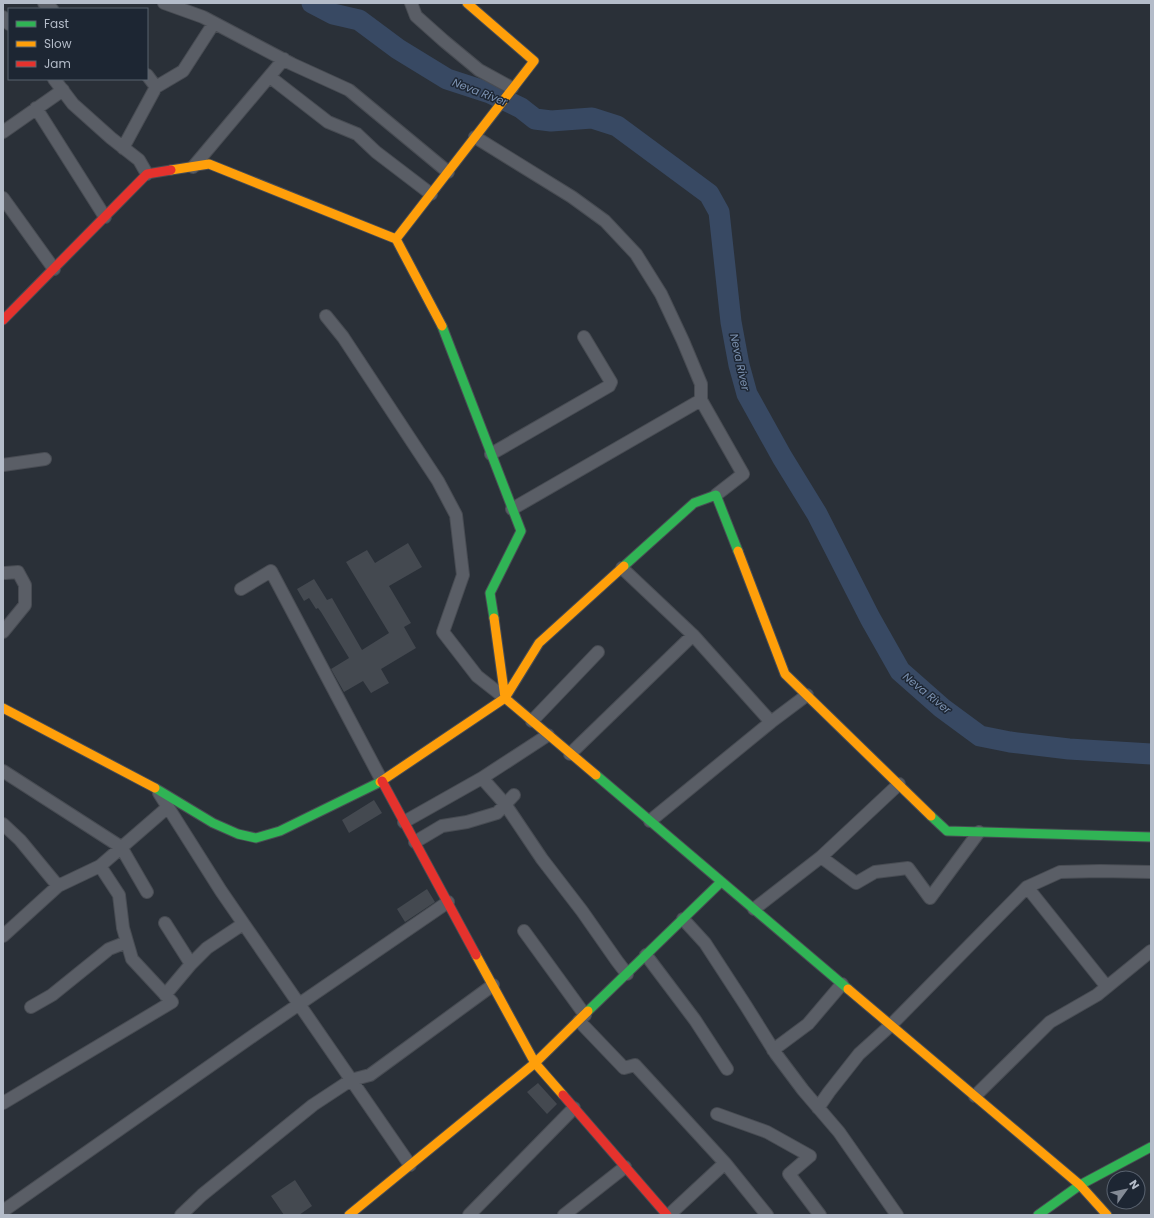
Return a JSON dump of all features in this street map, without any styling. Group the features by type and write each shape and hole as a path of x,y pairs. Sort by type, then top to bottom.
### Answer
{"street":[{"path":"164,3 203,17 284,59 349,90 448,172"},
{"path":"411,3 416,16 444,41 479,70 512,88"},
{"path":"396,239 534,61 467,3"},
{"path":"123,148 156,87 183,71 214,23"},
{"path":"193,167 284,59"},
{"path":"270,76 328,122 356,134 376,152 431,194"},
{"path":"148,77 156,87"},
{"path":"55,80 73,104 123,148 139,160 147,174"},
{"path":"3,132 62,90"},
{"path":"36,108 105,217"},
{"path":"3,708 156,789 213,823 238,834 256,838 280,831 382,781 504,698 539,643 694,503 716,495 743,474 701,400 701,384 683,341 661,294 636,254 605,221 578,201 475,137"},
{"path":"3,320 147,174 209,164 396,239 441,324 520,530 490,593 504,698"},
{"path":"3,198 54,269"},
{"path":"326,316 343,337 438,481 456,515 463,575 443,632 477,676 1080,1184 1107,1215"},
{"path":"491,454 609,386 612,382 584,337"},
{"path":"512,509 701,400"},
{"path":"3,465 45,459"},
{"path":"716,495 785,674 947,831 1151,837"},
{"path":"622,568 693,635 771,722"},
{"path":"3,632 25,605 25,585 18,572 4,571"},
{"path":"241,589 271,571 382,781 535,1063 668,1215 725,1163"},
{"path":"570,754 693,635"},
{"path":"532,721 598,652"},
{"path":"650,821 771,722 807,695"},
{"path":"404,822 482,778 548,735"},
{"path":"3,771 121,847 147,892"},
{"path":"482,778 505,804 542,859 582,911 627,974"},
{"path":"754,909 821,857 899,784"},
{"path":"156,789 243,924 410,1165"},
{"path":"415,842 442,826 467,822 497,813 514,795"},
{"path":"3,936 58,886 100,866 168,807"},
{"path":"3,824 20,840 58,886"},
{"path":"821,857 856,883 875,872 908,868 930,898 979,832"},
{"path":"3,1103 172,1002 132,959 123,928 119,895 100,866"},
{"path":"818,1108 841,1075 859,1054 891,1025 1027,887 1060,872 1151,872"},
{"path":"349,1215 535,1063 721,882"},
{"path":"1027,887 1107,987"},
{"path":"3,1211 299,1004 448,902"},
{"path":"684,919 704,943 773,1050 803,1090 839,1132 897,1215"},
{"path":"165,923 191,964"},
{"path":"165,995 191,964 207,948 243,924"},
{"path":"524,931 582,1018 624,1068 635,1065 725,1163 767,1215"},
{"path":"31,1007 52,995 109,949 127,942"},
{"path":"975,1096 1050,1022 1097,995 1151,951"},
{"path":"646,955 694,1020 727,1069"},
{"path":"773,1050 808,1024 842,984"},
{"path":"181,1215 202,1195 312,1105 351,1080 370,1075 493,985"},
{"path":"469,1215 574,1108"},
{"path":"717,1114 767,1132 810,1156 789,1174 820,1215"},
{"path":"1038,1215 1080,1184 1149,1152"},
{"path":"564,1215 625,1167"}],"building":[{"path":"408,543 422,567 389,586 411,623 404,627 416,648 381,669 389,683 371,693 363,681 344,692 331,669 349,658 318,608 316,609 309,598 304,601 297,589 314,579 327,600 332,598 362,650 389,633 346,562 367,550 375,563"},
{"path":"374,800 382,813 349,833 342,820"},
{"path":"427,889 435,902 405,922 397,909"},
{"path":"538,1083 557,1104 547,1114 527,1092"},
{"path":"295,1180 312,1206 299,1215 284,1215 271,1196"}],"waterway":[{"name":"Neva River","path":"312,3 333,14 359,20 398,49 447,79 490,93 521,108 535,119 551,121 592,118 617,126 709,194 719,212 731,322 739,365 747,394 782,457 817,514 870,618 900,671 942,708 980,736 1010,742 1069,749 1151,754"}],"traffic: fast":[{"path":"442,326 521,531 490,593 494,618"},
{"path":"624,566 694,503 716,495 738,551"},
{"path":"596,775 848,989"},
{"path":"155,788 213,823 238,834 256,838 280,831 380,782"},
{"path":"931,816 947,831 1151,837"},
{"path":"588,1011 721,882"},
{"path":"1038,1215 1080,1185 1151,1147"}],"traffic: slow":[{"path":"396,239 534,61 467,3"},
{"path":"171,170 209,164 396,239 442,326"},
{"path":"738,551 785,674 931,816"},
{"path":"596,775 505,698 539,643 624,566"},
{"path":"380,782 505,698 494,618"},
{"path":"3,708 155,788"},
{"path":"476,955 535,1063 563,1095"},
{"path":"848,989 1080,1185 1107,1215"},
{"path":"349,1215 535,1063 588,1011"}],"traffic: jam":[{"path":"3,320 147,174 171,170"},
{"path":"382,781 476,955"},
{"path":"563,1095 667,1215"}]}
